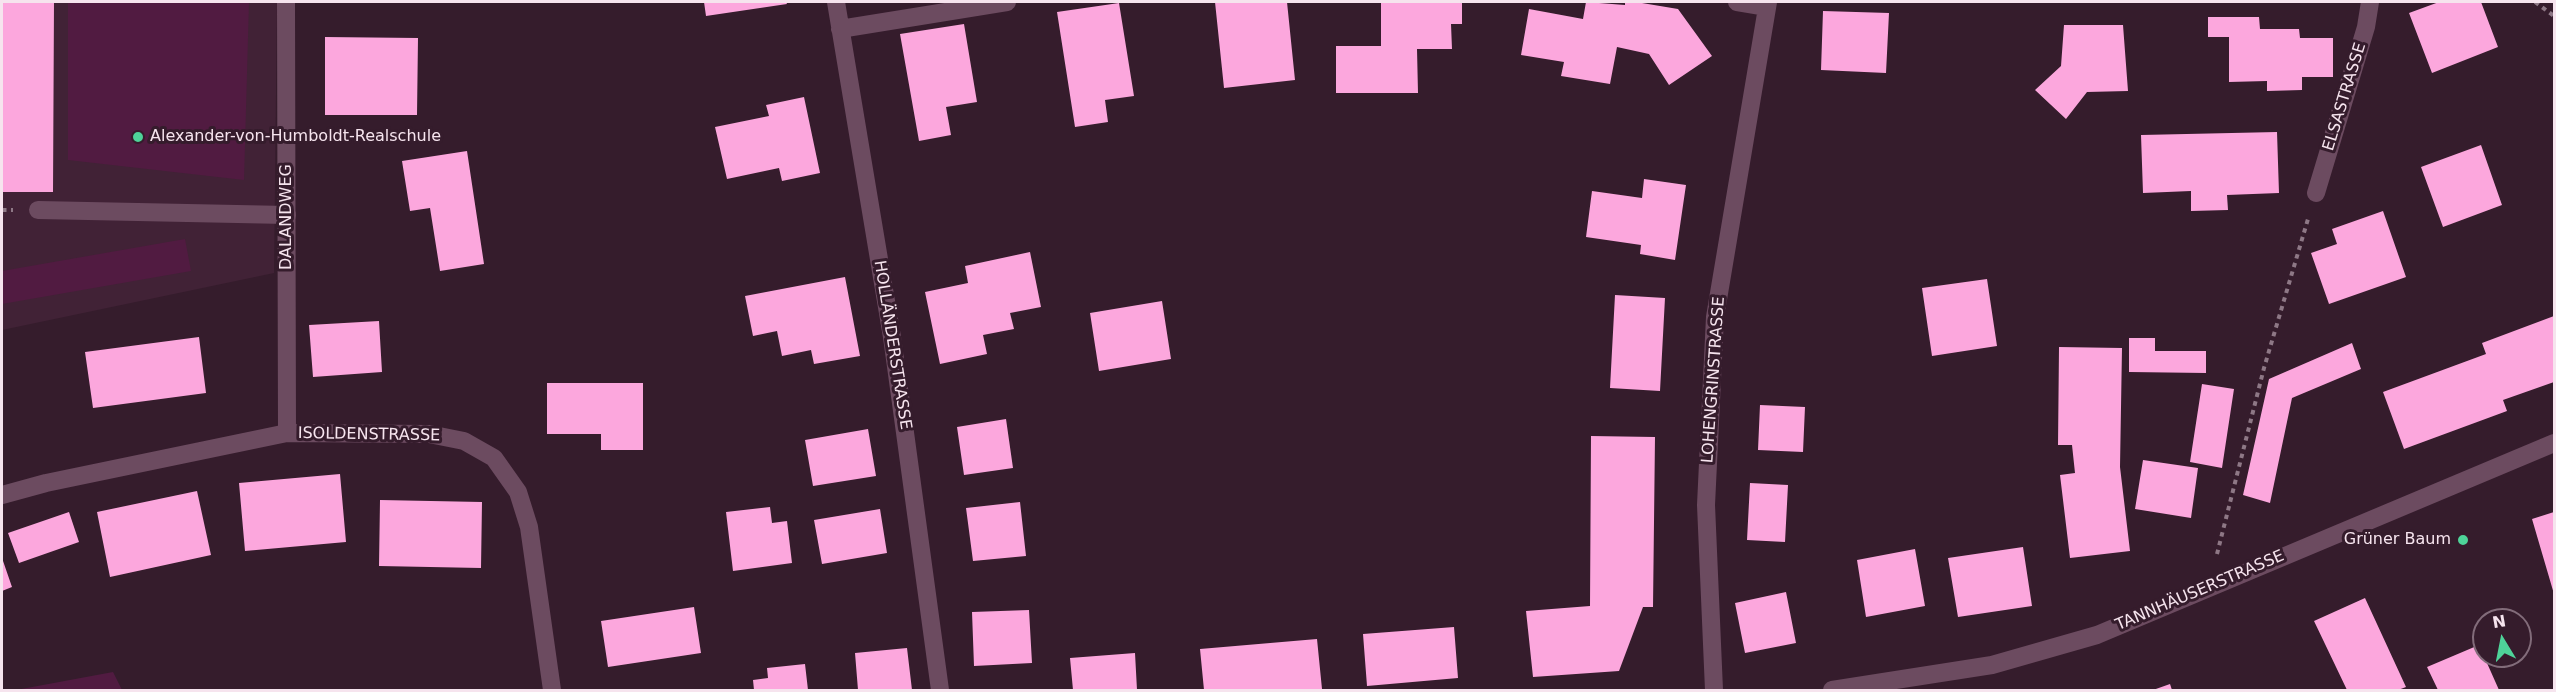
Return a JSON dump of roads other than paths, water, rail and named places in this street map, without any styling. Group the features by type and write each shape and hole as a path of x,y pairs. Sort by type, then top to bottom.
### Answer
{"street":[{"name":"DALANDWEG","path":"286,2 287,434"},
{"name":"HOLLÄNDERSTRASSE","path":"836,2 892,337 940,690"},
{"path":"840,29 1007,2"},
{"path":"1737,2 1768,4"},
{"name":"ELSASTRASSE","path":"2316,193 2366,27 2370,2"},
{"name":"LOHENGRINSTRASSE","path":"1714,690 1706,505 1715,317 1768,4"},
{"path":"38,210 287,215"},
{"name":"ISOLDENSTRASSE","path":"2,495 46,483 287,434 429,434 464,441 494,458 518,492 529,527 552,690"},
{"name":"TANNHÄUSERSTRASSE","path":"1832,690 1992,665 2097,635 2554,443"}],"place":[{"name":"Alexander-von-Humboldt-Realschule","path":"138,137"},
{"name":"Grüner Baum","path":"2463,540"}]}
